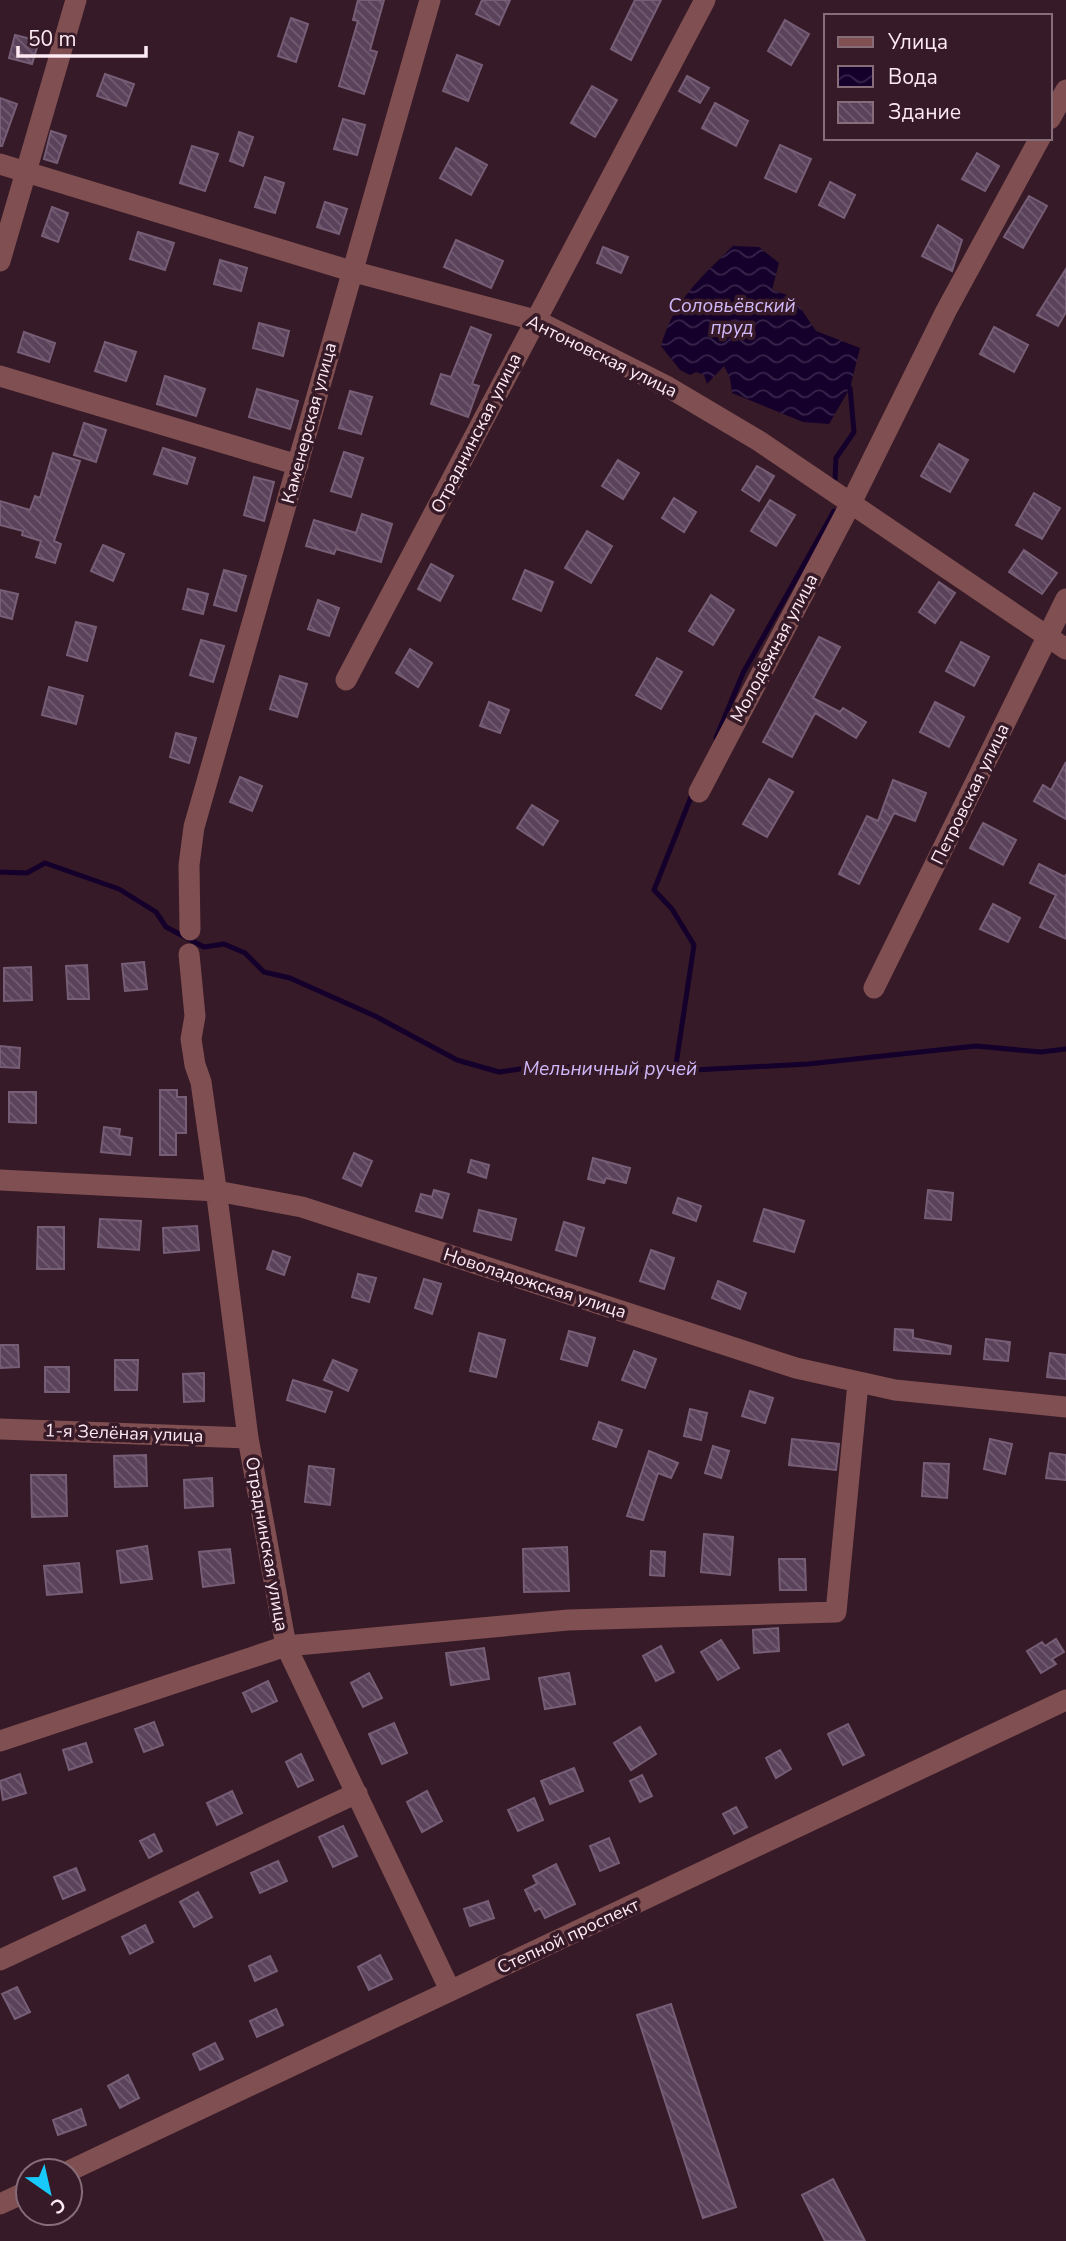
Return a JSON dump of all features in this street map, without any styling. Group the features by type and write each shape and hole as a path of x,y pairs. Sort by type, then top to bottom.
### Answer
{"street":[{"path":"0,261 76,0"},
{"name":"Каменерская улица","path":"190,930 191,846 227,706 430,0"},
{"name":"Отраднинская улица","path":"346,680 705,0"},
{"path":"1052,115 1066,90"},
{"name":"Молодёжная улица","path":"699,792 850,505 946,311 1039,140"},
{"name":"Антоновская улица","path":"0,164 351,271 535,320 668,387 759,440 850,505 1066,649"},
{"path":"0,376 298,465"},
{"name":"Петровская улица","path":"874,988 1066,599"},
{"name":"Отраднинская улица","path":"189,954 195,1016 191,1039 201,1082 217,1191 248,1438 286,1646 450,1990"},
{"name":"Новоладожская улица","path":"0,1180 217,1191 302,1207 757,1356 858,1383 953,1398 1066,1407"},
{"path":"0,1741 286,1646 568,1620 836,1612 858,1383"},
{"name":"1-я Зелёная улица","path":"0,1429 248,1438"},
{"name":"Степной проспект","path":"84,2164 1066,1700"},
{"path":"0,1960 357,1793"}],"water":[{"name":"Соловьёвский пруд","path":"733,246 759,247 779,263 772,290 793,297 816,331 860,348 850,388 829,424 803,422 732,393 730,378 724,366 707,384 704,375 696,372 690,375 680,370 661,346 666,330 681,303 699,280"}],"building":[{"path":"358,0 384,0 370,50 377,52 364,94 339,86 358,21 353,20"},
{"path":"482,0 510,0 499,25 476,14"},
{"path":"635,0 661,0 631,60 611,49"},
{"path":"291,18 308,24 296,62 278,56"},
{"path":"785,20 809,34 791,65 768,51"},
{"path":"15,35 39,41 32,64 9,58"},
{"path":"457,55 482,65 468,101 443,91"},
{"path":"105,74 134,84 126,106 97,96"},
{"path":"687,76 709,88 700,103 679,91"},
{"path":"592,86 617,100 595,137 571,123"},
{"path":"0,98 17,104 2,146 0,146"},
{"path":"715,103 748,121 736,146 702,128"},
{"path":"343,119 365,125 357,155 334,149"},
{"path":"51,131 66,136 57,163 44,159"},
{"path":"239,132 253,137 243,166 230,161"},
{"path":"780,145 811,159 796,192 765,178"},
{"path":"192,146 218,154 205,191 180,183"},
{"path":"456,148 487,165 471,195 440,178"},
{"path":"977,153 999,166 985,191 962,179"},
{"path":"265,177 284,183 275,213 255,207"},
{"path":"830,182 855,195 844,218 819,205"},
{"path":"1029,196 1047,206 1023,248 1004,237"},
{"path":"325,202 347,209 339,234 317,227"},
{"path":"52,207 68,213 58,242 42,236"},
{"path":"938,225 962,240 952,271 922,256"},
{"path":"138,232 174,243 165,270 130,259"},
{"path":"456,240 503,261 491,288 444,267"},
{"path":"603,247 628,257 621,273 597,263"},
{"path":"220,260 247,268 241,291 214,284"},
{"path":"1066,269 1066,312 1058,326 1037,315"},
{"path":"259,323 289,331 283,356 253,348"},
{"path":"471,327 491,335 472,384 479,386 468,417 431,404 441,374 451,377"},
{"path":"994,327 1028,345 1014,372 980,354"},
{"path":"24,332 55,343 49,362 18,352"},
{"path":"105,342 136,352 126,381 95,371"},
{"path":"165,376 205,389 196,416 157,404"},
{"path":"257,389 298,401 290,429 249,417"},
{"path":"350,391 372,397 361,434 339,428"},
{"path":"84,423 106,430 96,462 74,455"},
{"path":"939,444 968,460 950,492 921,476"},
{"path":"163,448 195,458 187,484 154,474"},
{"path":"344,452 363,458 351,497 331,491"},
{"path":"53,453 80,461 54,541 61,544 55,563 36,557 41,541 22,535 23,531 0,525 0,501 30,510 35,496 40,498"},
{"path":"618,460 639,473 623,499 602,486"},
{"path":"757,466 774,476 759,501 742,490"},
{"path":"254,477 274,482 264,521 244,515"},
{"path":"1034,493 1060,508 1042,539 1016,525"},
{"path":"674,498 696,512 684,532 662,518"},
{"path":"770,500 795,515 776,546 751,531"},
{"path":"362,514 392,524 381,562 336,549 334,554 306,546 314,520 356,533"},
{"path":"587,531 612,546 591,583 565,568"},
{"path":"103,545 124,554 113,581 91,571"},
{"path":"1024,550 1057,573 1042,594 1009,572"},
{"path":"431,564 453,576 440,601 418,589"},
{"path":"224,570 246,576 236,611 214,605"},
{"path":"525,570 553,582 541,611 513,599"},
{"path":"939,582 955,593 935,623 919,612"},
{"path":"188,589 208,594 203,614 183,609"},
{"path":"0,590 18,594 12,619 0,616"},
{"path":"711,595 734,610 713,645 689,631"},
{"path":"318,600 339,608 329,636 308,629"},
{"path":"76,622 96,627 87,661 67,655"},
{"path":"819,637 840,647 813,698 840,712 843,708 866,722 856,738 815,713 792,757 763,742"},
{"path":"201,640 224,646 213,682 190,675"},
{"path":"961,642 989,657 974,686 946,671"},
{"path":"410,649 432,663 418,687 396,673"},
{"path":"657,658 682,672 661,709 636,695"},
{"path":"280,676 307,684 297,717 270,709"},
{"path":"49,687 83,696 76,724 42,715"},
{"path":"489,702 509,710 500,733 480,726"},
{"path":"935,702 964,717 949,747 920,732"},
{"path":"176,733 196,738 189,763 170,757"},
{"path":"1066,762 1066,819 1034,801 1043,785 1051,790"},
{"path":"240,777 262,786 252,811 230,802"},
{"path":"769,779 793,792 767,837 743,824"},
{"path":"893,780 926,793 915,821 894,813 859,884 839,874 867,816 878,821"},
{"path":"532,805 558,821 543,845 517,828"},
{"path":"983,823 1016,840 1003,865 970,848"},
{"path":"1039,864 1065,877 1066,874 1066,939 1040,927 1056,895 1030,883"},
{"path":"993,904 1020,918 1008,942 980,929"},
{"path":"144,962 147,989 125,991 122,964"},
{"path":"87,965 89,999 68,999 66,966"},
{"path":"31,967 32,1000 4,1001 4,968"},
{"path":"0,1046 20,1048 19,1068 0,1067"},
{"path":"160,1090 177,1090 177,1097 186,1097 186,1133 176,1133 176,1155 160,1155"},
{"path":"9,1092 36,1092 36,1123 9,1122"},
{"path":"104,1127 120,1129 119,1136 132,1138 130,1155 101,1152"},
{"path":"354,1153 372,1161 361,1186 343,1178"},
{"path":"593,1158 630,1168 626,1183 606,1178 604,1183 588,1179"},
{"path":"471,1160 489,1165 486,1178 468,1172"},
{"path":"434,1190 449,1194 442,1218 416,1211 421,1194 432,1197"},
{"path":"928,1190 953,1193 951,1220 925,1218"},
{"path":"678,1198 701,1206 696,1221 673,1213"},
{"path":"764,1209 804,1221 794,1252 754,1241"},
{"path":"479,1210 516,1219 511,1240 474,1231"},
{"path":"100,1219 141,1221 139,1250 98,1247"},
{"path":"564,1222 584,1228 576,1256 556,1250"},
{"path":"197,1226 199,1250 164,1253 163,1228"},
{"path":"38,1227 64,1227 64,1269 37,1269"},
{"path":"651,1250 674,1258 664,1289 640,1281"},
{"path":"273,1251 290,1257 284,1275 267,1269"},
{"path":"358,1274 376,1278 369,1302 352,1297"},
{"path":"424,1279 441,1284 432,1314 415,1308"},
{"path":"718,1281 746,1293 740,1309 712,1298"},
{"path":"895,1329 913,1330 913,1338 951,1346 950,1354 894,1350"},
{"path":"569,1331 595,1338 587,1366 561,1359"},
{"path":"479,1333 505,1340 496,1377 470,1371"},
{"path":"986,1339 1010,1342 1008,1361 984,1359"},
{"path":"0,1345 18,1345 19,1367 0,1368"},
{"path":"634,1351 656,1359 645,1388 622,1380"},
{"path":"1050,1353 1066,1355 1066,1379 1047,1377"},
{"path":"115,1360 138,1360 137,1390 115,1390"},
{"path":"333,1360 357,1370 348,1391 324,1380"},
{"path":"45,1367 69,1367 69,1392 45,1392"},
{"path":"204,1373 204,1401 184,1402 183,1374"},
{"path":"293,1380 332,1392 325,1412 287,1400"},
{"path":"750,1391 773,1398 765,1423 742,1416"},
{"path":"690,1409 707,1413 701,1440 684,1436"},
{"path":"599,1422 622,1430 616,1447 593,1439"},
{"path":"792,1439 839,1444 836,1470 789,1465"},
{"path":"990,1439 1012,1444 1005,1474 984,1469"},
{"path":"713,1446 729,1451 721,1478 705,1473"},
{"path":"649,1451 678,1463 671,1478 658,1473 643,1520 627,1516"},
{"path":"1050,1453 1066,1455 1066,1480 1046,1478"},
{"path":"146,1455 147,1486 115,1487 114,1456"},
{"path":"924,1463 949,1464 947,1498 922,1496"},
{"path":"309,1466 334,1469 330,1505 305,1502"},
{"path":"31,1475 66,1475 67,1516 32,1517"},
{"path":"212,1478 213,1506 185,1508 184,1480"},
{"path":"704,1534 733,1537 730,1575 701,1572"},
{"path":"147,1546 152,1579 121,1583 117,1551"},
{"path":"567,1547 569,1591 524,1592 523,1549"},
{"path":"230,1549 234,1583 203,1587 199,1552"},
{"path":"651,1551 665,1552 664,1576 650,1575"},
{"path":"779,1559 805,1559 806,1590 780,1590"},
{"path":"79,1563 82,1592 47,1595 44,1566"},
{"path":"778,1628 779,1651 754,1653 753,1630"},
{"path":"1056,1639 1064,1652 1052,1659 1056,1664 1041,1673 1027,1651 1042,1642 1045,1646"},
{"path":"721,1640 739,1668 718,1680 701,1652"},
{"path":"661,1646 674,1672 656,1681 643,1656"},
{"path":"484,1648 489,1679 451,1685 446,1653"},
{"path":"369,1673 382,1698 363,1707 351,1683"},
{"path":"569,1673 575,1704 545,1709 539,1678"},
{"path":"268,1681 277,1701 252,1712 243,1693"},
{"path":"154,1722 163,1745 144,1752 135,1729"},
{"path":"394,1723 407,1753 382,1764 369,1734"},
{"path":"848,1724 864,1755 843,1765 828,1734"},
{"path":"640,1727 656,1754 631,1770 614,1743"},
{"path":"86,1743 92,1762 69,1770 63,1750"},
{"path":"780,1750 791,1769 776,1778 766,1758"},
{"path":"301,1754 313,1780 298,1787 286,1762"},
{"path":"574,1768 583,1791 550,1804 541,1781"},
{"path":"20,1774 26,1793 3,1800 0,1781"},
{"path":"642,1775 652,1796 640,1802 630,1781"},
{"path":"232,1791 242,1813 217,1825 207,1803"},
{"path":"427,1791 442,1821 422,1832 407,1802"},
{"path":"534,1798 543,1820 518,1831 508,1810"},
{"path":"736,1807 747,1827 734,1834 723,1814"},
{"path":"343,1826 357,1856 333,1867 319,1837"},
{"path":"154,1834 162,1851 149,1858 140,1841"},
{"path":"609,1838 619,1863 600,1871 590,1846"},
{"path":"278,1861 287,1881 260,1893 251,1873"},
{"path":"556,1864 575,1904 545,1918 540,1908 535,1911 525,1890 537,1884 533,1876"},
{"path":"76,1868 85,1890 63,1899 54,1877"},
{"path":"198,1892 212,1917 194,1927 180,1902"},
{"path":"488,1901 494,1918 470,1926 464,1909"},
{"path":"145,1925 153,1942 130,1954 122,1937"},
{"path":"380,1955 392,1979 369,1990 358,1967"},
{"path":"270,1956 277,1971 255,1981 249,1966"},
{"path":"17,1987 30,2012 15,2019 2,1994"},
{"path":"671,2004 736,2207 703,2218 637,2015"},
{"path":"276,2009 283,2025 257,2037 250,2021"},
{"path":"215,2043 223,2059 200,2070 193,2054"},
{"path":"128,2075 139,2098 120,2108 108,2086"},
{"path":"81,2109 86,2125 58,2135 53,2120"},
{"path":"833,2179 865,2241 825,2241 802,2195"}],"waterway":[{"path":"835,479 836,458 854,432 850,388"},
{"path":"716,738 743,673 834,511"},
{"path":"675,1071 694,945 672,909 654,890 693,792"},
{"name":"Мельничный ручей","path":"0,872 27,873 45,863 119,889 156,912 166,927 204,947 224,944 245,953 264,972 290,978 375,1016 457,1060 499,1072 541,1066 675,1071 808,1064 976,1046 1041,1052 1066,1049"}]}
